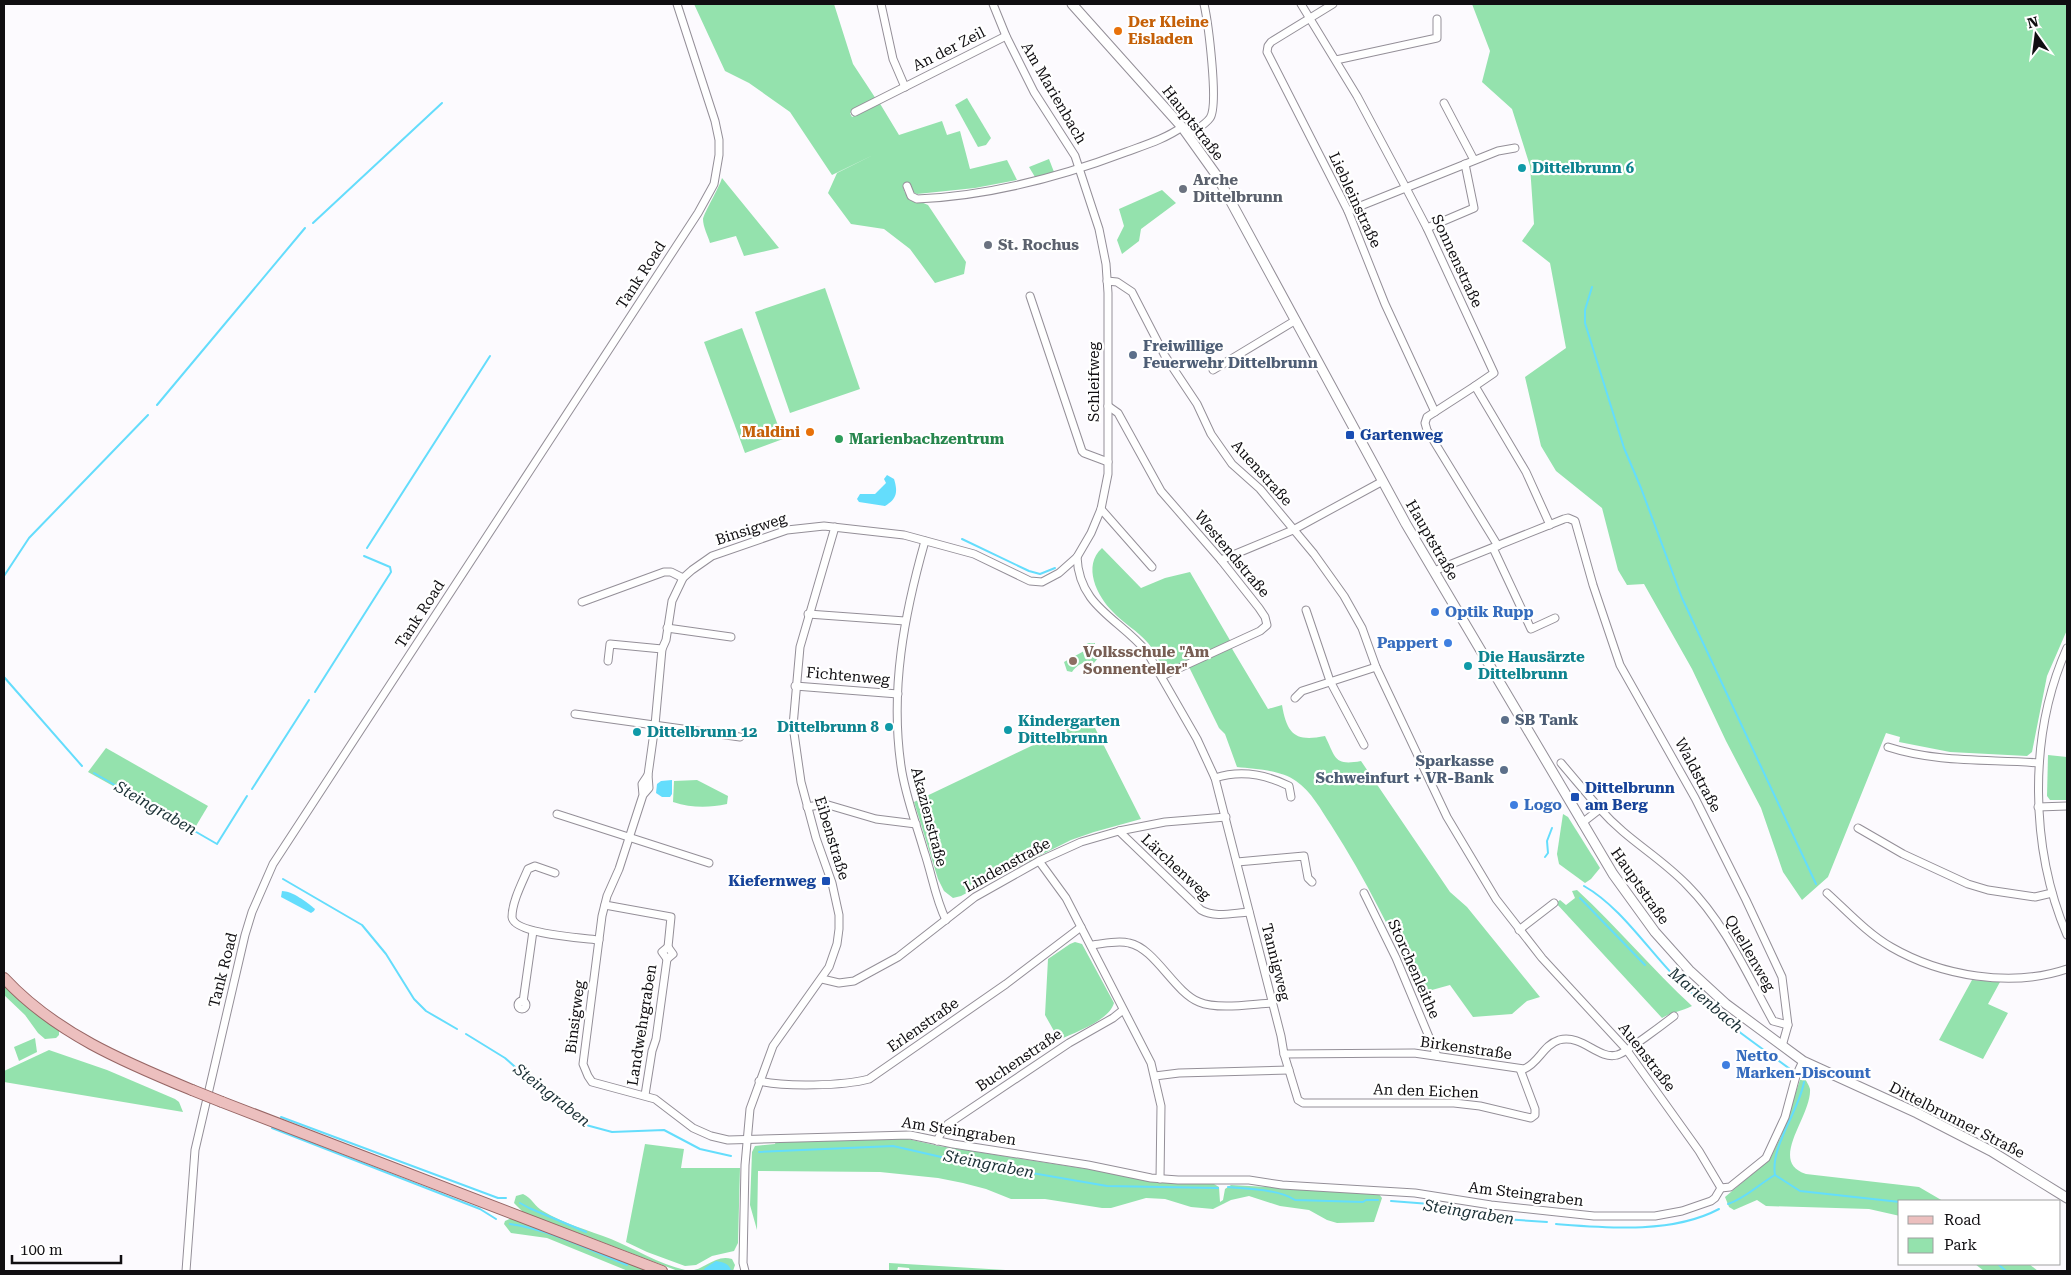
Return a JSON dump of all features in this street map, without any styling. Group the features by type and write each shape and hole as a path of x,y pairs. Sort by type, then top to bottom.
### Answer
{"main road":[{"path":"4,978 39,1010 94,1047 140,1069 662,1271"}],"street":[{"name":"Tank Road","path":"186,1271 195,1150 252,912 270,870 285,843 698,213 714,184 719,155 715,121 676,4"},
{"name":"An der Zeil","path":"881,4 893,59 905,87"},
{"name":"Am Marienbach","path":"993,4 1006,36 1034,92 1074,156 1080,169"},
{"name":"Hauptstraße","path":"1072,4 1188,135 1230,199 1382,481 1582,823 1638,912 1671,952 1726,1004 1803,1060"},
{"path":"1188,135 1206,122 1212,112 1211,59 1204,4"},
{"name":"Sonnenstraße","path":"1301,4 1336,60 1427,228 1494,373 1475,386"},
{"name":"Liebleinstraße","path":"1333,4 1310,20 1271,42 1267,52 1348,212 1385,304 1436,412"},
{"path":"1336,60 1437,38 1437,19"},
{"name":"An der Zeil","path":"855,112 1006,36"},
{"path":"1444,103 1474,160"},
{"path":"907,186 910,196 917,198 986,191 1080,169 1164,138 1182,128"},
{"path":"1348,212 1498,150 1515,148"},
{"path":"1427,228 1474,208 1465,164"},
{"name":"Schleifweg","path":"1051,579 1077,556 1091,533 1101,509 1108,462 1107,281 1099,229 1080,169"},
{"name":"Auenstraße","path":"1107,281 1116,282 1132,292 1165,356 1197,404 1211,434 1232,464 1260,488 1314,554 1344,596 1362,628 1376,667 1447,817 1496,898 1519,930 1562,982 1626,1049 1699,1151 1721,1188"},
{"path":"1030,296 1082,451 1084,454 1108,462"},
{"path":"1213,370 1296,320"},
{"path":"1434,571 1496,547 1550,525 1526,472 1475,386 1427,417 1425,423 1427,430 1496,547 1531,629 1554,618"},
{"name":"Westendstraße","path":"1108,406 1118,413 1161,491 1221,560 1259,608 1265,617 1267,625 1260,631 1162,676"},
{"path":"1221,560 1293,530 1382,481"},
{"path":"1101,509 1152,567"},
{"name":"Waldstraße","path":"1550,525 1572,519 1576,524 1593,585 1620,665 1695,798 1782,977 1788,1025 1782,1046"},
{"name":"Binsigweg","path":"747,1139 728,1140 702,1132 685,1124 660,1102 645,1095 599,1085 592,1082 584,1070 583,1057 605,905 643,796 649,788 648,775 662,649 672,601 683,578 701,562 751,541 800,528 824,526 887,532 974,554 1030,581 1042,582 1051,579"},
{"name":"Eibenstraße","path":"747,1139 750,1109 767,1058 778,1037 822,979 829,967 837,944 839,915 832,883 807,807 794,738 795,686 800,647 808,614 835,527"},
{"name":"Akazienstraße","path":"925,541 905,621 900,654 898,694 901,767 935,892 946,920"},
{"name":"Tannigweg","path":"1077,556 1077,572 1081,584 1089,596 1106,614 1137,640 1162,676 1197,739 1215,778 1289,1070"},
{"path":"582,602 664,572 671,572 683,578"},
{"path":"1306,610 1330,681 1364,744"},
{"path":"808,614 905,621"},
{"path":"667,628 731,637"},
{"path":"608,661 610,644 662,649"},
{"path":"2067,648 2049,706 2039,763 2038,807 2042,846 2052,893 2067,935"},
{"path":"1295,698 1302,691 1376,667"},
{"name":"Fichtenweg","path":"795,686 898,694"},
{"path":"575,714 740,737"},
{"path":"1888,747 1925,756 1956,760 2039,763"},
{"name":"Quellenweg","path":"1562,763 1600,809 1629,839 1672,870 1688,886 1726,934 1773,1021 1782,1025 1788,1025"},
{"path":"1215,778 1239,773 1263,777 1289,786 1292,797"},
{"path":"807,807 825,804 876,820 916,824"},
{"path":"2038,807 2067,806"},
{"path":"1582,823 1600,809"},
{"path":"556,814 709,862"},
{"name":"Lindenstraße","path":"822,979 840,983 854,981 898,957 975,897 1039,861 1080,842 1119,831 1180,819 1226,817"},
{"path":"1858,828 1903,854 1968,884 1988,890 2035,897 2052,893"},
{"name":"Lärchenweg","path":"1119,831 1201,910 1216,915 1250,912"},
{"path":"1237,862 1304,856 1308,878 1312,882"},
{"path":"1039,861 1066,898 1151,1062 1162,1116 1160,1179"},
{"path":"555,873 535,866 531,867 520,888 512,917 513,922 519,927 533,931 599,940"},
{"name":"Storchenleithe","path":"1364,893 1396,958 1438,1056"},
{"path":"1827,893 1861,924 1890,946 1911,958 1938,967 1961,973 2021,977 2054,973 2067,969"},
{"path":"1519,930 1554,903"},
{"name":"Landwehrgraben","path":"605,905 672,917 668,947 662,952 667,959 656,1039 652,1051 645,1095"},
{"name":"Erlenstraße","path":"759,1081 771,1084 833,1084 854,1083 869,1079 993,993 1081,927"},
{"path":"523,1002 533,931"},
{"path":"1090,945 1131,943 1151,957 1186,994 1201,1003 1214,1006 1272,1003"},
{"name":"Buchenstraße","path":"937,1141 944,1128 955,1120 1049,1055 1113,1018 1123,1010"},
{"path":"1626,1049 1674,1016"},
{"name":"Birkenstraße","path":"1284,1054 1414,1054 1520,1069 1531,1066 1550,1044 1564,1039 1583,1042 1609,1056 1618,1055 1626,1049"},
{"name":"Am Steingraben","path":"747,1139 910,1135 1160,1179 1249,1180 1282,1185 1415,1193 1492,1205 1594,1216 1655,1216 1682,1211 1711,1201 1721,1188 1730,1187 1766,1158 1785,1117 1796,1076 1803,1060"},
{"name":"Dittelbrunner Straße","path":"1803,1060 1917,1113 1991,1151 2067,1198"},
{"name":"An den Eichen","path":"1289,1070 1296,1097 1300,1102 1454,1103 1480,1106 1528,1118 1535,1115 1535,1109 1520,1069"},
{"path":"1155,1076 1179,1073 1289,1070"},
{"path":"746,1271 743,1263 747,1139"},
{"path":"738,1271 743,1263"}],"green space":[{"path":"694,4 834,4 853,64 876,99 850,113 852,117 879,102 899,135 942,121 947,135 960,131 970,169 1007,160 1017,180 975,188 917,194 913,192 909,185 903,187 909,197 928,205 966,262 964,274 935,283 910,249 884,229 851,224 828,193 837,173 873,155 832,175 790,112 749,83 725,71"},
{"path":"1472,4 2067,4 2067,630 2047,676 2032,752 2027,756 1950,752 1899,742 1900,737 1886,733 1828,877 1802,900 1783,872 1761,808 1726,741 1692,669 1644,584 1627,585 1618,570 1602,508 1556,471 1541,446 1525,377 1566,348 1550,263 1522,241 1534,224 1530,166 1512,109 1482,82 1490,51"},
{"path":"967,98 991,138 986,145 978,147 955,105"},
{"path":"1049,159 1054,172 1035,177 1029,167"},
{"path":"722,178 779,248 744,256 736,236 710,243 703,219"},
{"path":"1162,190 1176,203 1141,229 1139,241 1122,254 1117,240 1124,226 1119,209"},
{"path":"825,288 860,389 790,413 755,312"},
{"path":"742,328 783,439 745,453 704,342"},
{"path":"1102,548 1141,588 1165,578 1190,572 1231,642 1165,673 1148,643 1113,612 1097,589 1092,572 1093,563 1096,555"},
{"path":"1095,643 1095,650 1099,657 1093,664 1084,663 1072,672 1067,671 1064,662 1084,651 1085,645"},
{"path":"1231,647 1268,709 1282,705 1287,723 1294,734 1307,738 1325,736 1337,759 1346,762 1361,761 1450,892 1467,907 1540,997 1527,1001 1512,1014 1473,1017 1450,985 1421,993 1356,866 1311,795 1296,781 1283,774 1237,767 1225,734 1219,728 1189,667"},
{"path":"1090,718 1141,819 1071,840 961,896 953,898 944,891 938,879 914,802"},
{"path":"106,748 208,806 196,826 181,824 88,772"},
{"path":"2048,755 2067,757 2067,800 2050,800 2047,796"},
{"path":"697,780 728,796 727,804 700,807 673,802 674,781"},
{"path":"1563,814 1568,817 1600,868 1585,883 1559,864 1557,854"},
{"path":"1577,890 1692,1006 1662,1018 1556,903 1560,900 1566,905 1575,898 1572,891"},
{"path":"1075,942 1082,944 1114,1003 1106,1015 1099,1021 1059,1040 1045,1015 1048,959"},
{"path":"1972,980 2000,982 1988,1004 2008,1013 1983,1059 1939,1040"},
{"path":"4,984 59,1028 59,1035 56,1038 45,1039 38,1033 25,1015 4,995"},
{"path":"35,1038 37,1052 19,1061 14,1047"},
{"path":"49,1050 107,1070 175,1099 179,1102 183,1112 4,1082 4,1071"},
{"path":"1805,1078 1810,1089 1809,1100 1791,1149 1790,1159 1795,1168 1806,1174 1919,1187 1941,1200 1898,1200 1898,1216 1869,1209 1766,1206 1757,1200 1734,1210 1729,1207 1725,1197 1770,1159 1781,1136 1800,1080"},
{"path":"903,1138 939,1146 1178,1183 1214,1184 1219,1187 1220,1202 1223,1200 1225,1189 1231,1185 1378,1193 1382,1198 1374,1222 1337,1223 1309,1210 1280,1206 1249,1196 1231,1200 1213,1209 1191,1207 1165,1199 1146,1198 1111,1208 1102,1208 1045,1199 1011,1199 986,1189 938,1178 880,1172 758,1171 757,1230 750,1205 752,1152 755,1146 775,1144 776,1141"},
{"path":"645,1144 684,1149 681,1168 740,1168 738,1243 734,1251 712,1256 696,1265 685,1266 626,1242"},
{"path":"523,1194 551,1216 611,1239 666,1264 691,1270 726,1258 732,1259 735,1265 733,1271 678,1271 523,1212 514,1203 516,1196"},
{"path":"512,1218 650,1271 628,1271 547,1238 511,1233 504,1224 505,1221"},
{"path":"889,1263 1022,1271 910,1271 909,1268 898,1267 897,1271 889,1271"},
{"path":"1976,1265 2030,1265 2038,1271 1984,1271"}],"water":[{"path":"887,475 894,479 895,484 896,495 892,501 885,506 859,502 857,499 860,494 875,494 886,483 884,479"},
{"path":"672,780 672,794 670,797 662,797 656,793 657,784 661,781"},
{"path":"282,891 299,897 315,909 314,911 311,913 281,897"},
{"path":"716,1261 728,1265 731,1271 703,1271"}],"waterway":[{"path":"313,223 442,103"},
{"path":"157,405 305,228"},
{"path":"1592,287 1585,310 1585,323 1624,448 1682,598 1816,884"},
{"path":"367,548 490,356"},
{"path":"4,576 29,538 148,415"},
{"path":"962,539 1029,571 1040,574 1055,568"},
{"path":"315,692 391,572 390,567 364,556"},
{"name":"Steingraben","path":"4,677 82,766"},
{"path":"252,789 309,700"},
{"name":"Steingraben","path":"94,773 217,844 247,796"},
{"path":"1545,857 1548,853 1547,841 1552,828"},
{"name":"Steingraben","path":"283,879 362,925 386,954 414,999 426,1011 457,1029"},
{"name":"Marienbach","path":"1584,886 1610,905 1678,980 1704,1004 1790,1069"},
{"path":"1580,898 1645,965"},
{"name":"Steingraben","path":"466,1034 505,1058 560,1107 586,1125 612,1132 664,1130 700,1149 731,1156"},
{"name":"Marienbach","path":"1804,1082 1797,1105 1777,1153 1775,1175 1800,1191 1898,1202"},
{"path":"281,1117 498,1198 506,1198"},
{"path":"272,1128 480,1209 496,1219"},
{"name":"Steingraben","path":"759,1152 893,1146 950,1159 1107,1186 1218,1188"},
{"name":"Steingraben","path":"1728,1204 1741,1198 1775,1175"},
{"name":"Steingraben","path":"1228,1187 1272,1192 1295,1200 1363,1202 1366,1200 1378,1200"},
{"name":"Steingraben","path":"1391,1201 1443,1205 1504,1219 1547,1222"},
{"path":"520,1203 586,1232"},
{"name":"Steingraben","path":"1556,1224 1618,1228 1660,1226 1701,1217 1719,1209"},
{"path":"510,1224 555,1236 627,1265"},
{"name":"Marienbach","path":"1999,1265 2006,1271"}],"place":[{"name":"Der Kleine Eisladen","path":"1118,31"},
{"name":"Dittelbrunn 6","path":"1522,168"},
{"name":"Arche Dittelbrunn","path":"1183,189"},
{"name":"St. Rochus","path":"988,245"},
{"name":"Freiwillige Feuerwehr Dittelbrunn","path":"1133,355"},
{"name":"Maldini","path":"810,432"},
{"name":"Gartenweg","path":"1350,435"},
{"name":"Marienbachzentrum","path":"839,439"},
{"name":"Optik Rupp","path":"1435,612"},
{"name":"Pappert","path":"1448,643"},
{"name":"Volksschule \"Am Sonnenteller\"","path":"1073,661"},
{"name":"Die Hausärzte Dittelbrunn","path":"1468,666"},
{"name":"SB Tank","path":"1505,720"},
{"name":"Dittelbrunn 8","path":"889,727"},
{"name":"Kindergarten Dittelbrunn","path":"1008,730"},
{"name":"Dittelbrunn 12","path":"637,732"},
{"name":"Sparkasse Schweinfurt + VR-Bank","path":"1504,770"},
{"name":"Dittelbrunn am Berg","path":"1575,797"},
{"name":"Logo","path":"1514,805"},
{"name":"Kiefernweg","path":"826,881"},
{"name":"Netto Marken-Discount","path":"1726,1065"}]}
